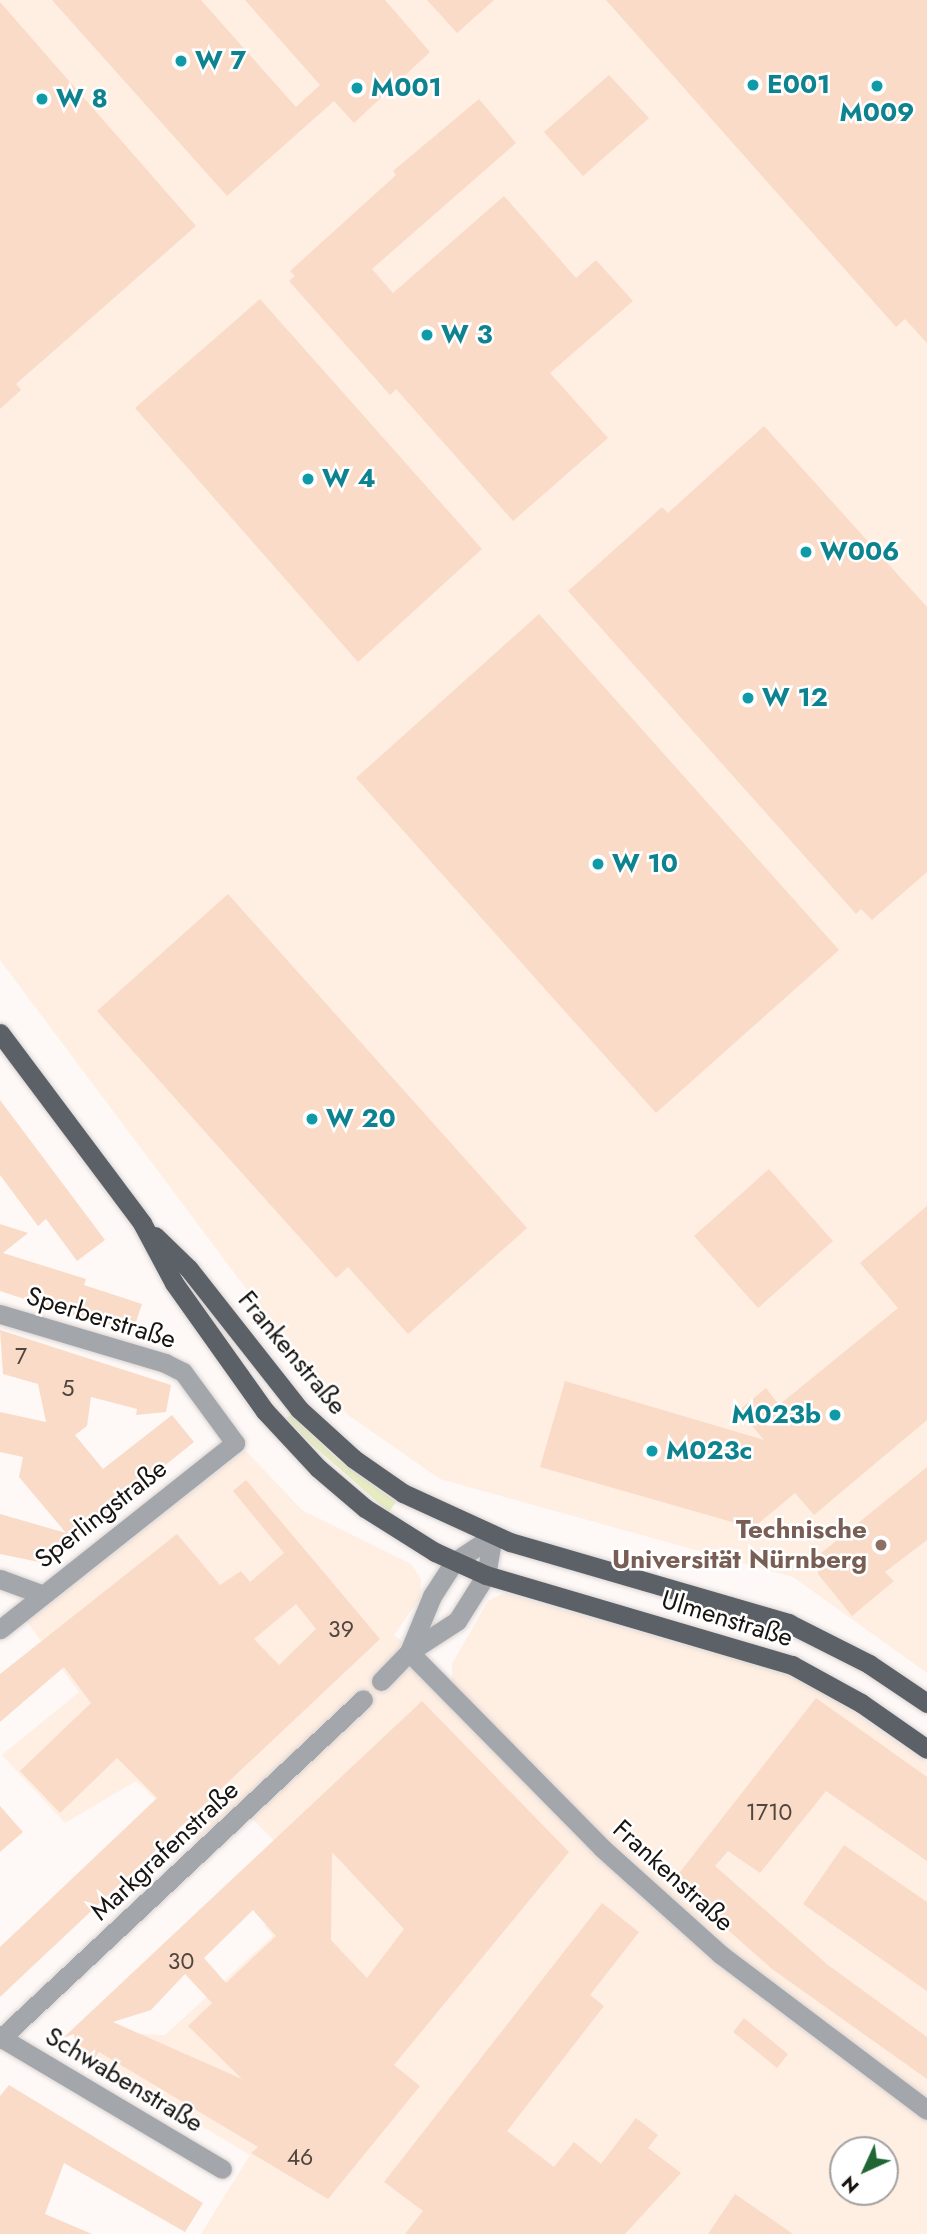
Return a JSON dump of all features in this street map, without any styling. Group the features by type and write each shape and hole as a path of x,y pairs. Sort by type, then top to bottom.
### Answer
{"main road":[{"name":"Frankenstraße","path":"0,1032 142,1223 180,1292 289,1439 365,1508 454,1562"},
{"name":"Frankenstraße","path":"142,1223 189,1269 299,1409 341,1448 403,1493 492,1536"},
{"name":"Ulmenstraße","path":"492,1536 788,1623 869,1664 927,1703"},
{"name":"Ulmenstraße","path":"454,1562 486,1575 792,1665 861,1703 927,1749"}],"street":[{"name":"Sperberstraße","path":"0,1314 165,1363 183,1372 235,1443"},
{"name":"Sperlingstraße","path":"0,1629 235,1443"},
{"path":"409,1652 432,1596 454,1562 492,1536"},
{"path":"381,1681 409,1652 457,1621 486,1575 492,1536"},
{"path":"0,1579 41,1594"},
{"name":"Frankenstraße","path":"409,1652 602,1848 720,1954 927,2110"},
{"name":"Markgrafenstraße","path":"0,2038 363,1699"},
{"name":"Schwabenstraße","path":"0,2038 222,2169"}],"shaded area":[{"path":"0,0 927,0 927,1673 793,1577 440,1479 348,1415 280,1334 0,960"},
{"path":"245,1450 302,1510 411,1564 421,1579 420,1598 394,1635 452,1680 452,1664 488,1601 504,1593 788,1675 824,1692 927,1763 927,2234 201,2234 250,2155 94,2062 111,2033 165,2035 273,1936 264,1925 290,1900 299,1865 237,1804 198,1840 136,1781 65,1823 2,1755 79,1692 27,1622"}],"green space":[{"path":"291,1415 338,1460 396,1502 389,1512 309,1442 286,1418"}],"building":[{"name":"W 7","path":"52,0 201,0 296,107 320,85 245,0 385,0 430,52 354,123 334,101 227,196"},
{"path":"427,0 494,0 457,33"},
{"path":"606,0 927,0 927,343 905,319 896,327"},
{"name":"W 8","path":"0,2 196,226 16,384 21,390 0,409"},
{"path":"609,75 649,118 583,176 544,132"},
{"name":"W 3","path":"479,99 516,143 372,269 393,293 504,196 576,278 596,260 633,301 550,373 608,438 513,521 396,389 390,395 289,281 295,276 290,271 396,175 393,171"},
{"name":"W 4","path":"260,299 482,549 358,662 135,408"},
{"path":"764,426 927,607 927,872 872,920 861,909 856,914 568,591 662,507 668,513"},
{"name":"W 10","path":"539,614 839,950 656,1113 356,778"},
{"name":"W 20","path":"228,894 527,1228 408,1334 348,1267 336,1278 97,1011"},
{"path":"0,1100 105,1240 77,1261 46,1219 38,1226 0,1175"},
{"path":"769,1169 833,1241 758,1308 694,1236"},
{"path":"927,1206 927,1420 814,1515 795,1493 753,1528 540,1467 565,1381 764,1440 739,1410 766,1388 779,1405 898,1308 860,1263"},
{"path":"0,1224 28,1233 3,1253 86,1279 84,1285 142,1304 132,1334 0,1291"},
{"path":"0,1330 171,1385 166,1412 136,1415 137,1409 91,1397 87,1426 75,1435 103,1469 172,1415 194,1442 44,1563 0,1554 0,1514 66,1533 19,1477 23,1457 0,1452 0,1412 46,1422 38,1384 3,1374"},
{"path":"927,1467 927,1540 885,1572 894,1581 852,1616 818,1574 820,1554"},
{"path":"246,1480 380,1639 0,1997 0,1947 157,1798 117,1758 60,1813 20,1771 91,1703 64,1667 0,1722 0,1674 177,1534 220,1585 241,1571 250,1582 284,1553 233,1491","holes":["296,1604 316,1629 279,1665 254,1639"]},
{"path":"816,1698 927,1777 927,1861 826,1791 760,1873 728,1851 715,1866 828,1965 927,2037 927,2079 772,1969 673,1881"},
{"path":"422,1701 569,1852 394,2065 420,2086 328,2199 251,2153 258,2147 99,2052 95,2058 76,2048 74,2034 63,2038","holes":["332,1852 404,1929 367,1978 331,1940","253,1910 276,1936 226,1983 204,1958","185,1974 212,2003 188,2026 242,2079 113,2022 151,2010"]},
{"path":"0,1806 23,1832 0,1852"},
{"path":"844,1845 927,1902 927,1991 803,1904"},
{"path":"602,1903 639,1932 590,1995 604,2006 507,2131 554,2167 574,2142 601,2164 636,2118 658,2135 648,2148 681,2173 625,2234 405,2234 423,2211 384,2182"},
{"path":"744,2018 788,2054 777,2068 733,2032"},
{"path":"9,2085 203,2203 185,2232 64,2163 45,2214 92,2234 0,2234 0,2096"},
{"path":"735,2194 793,2234 708,2234"}],"place":[{"name":"W 7","path":"181,61"},
{"name":"E001","path":"753,85"},
{"name":"M009","path":"877,86"},
{"name":"M001","path":"357,88"},
{"name":"W 8","path":"42,99"},
{"name":"W 3","path":"427,335"},
{"name":"W 4","path":"308,479"},
{"name":"W006","path":"806,552"},
{"name":"W 12","path":"748,698"},
{"name":"W 10","path":"598,864"},
{"name":"W 20","path":"312,1119"},
{"name":"M023b","path":"835,1415"},
{"name":"M023c","path":"652,1451"},
{"name":"Technische Universität Nürnberg","path":"881,1545"}]}
